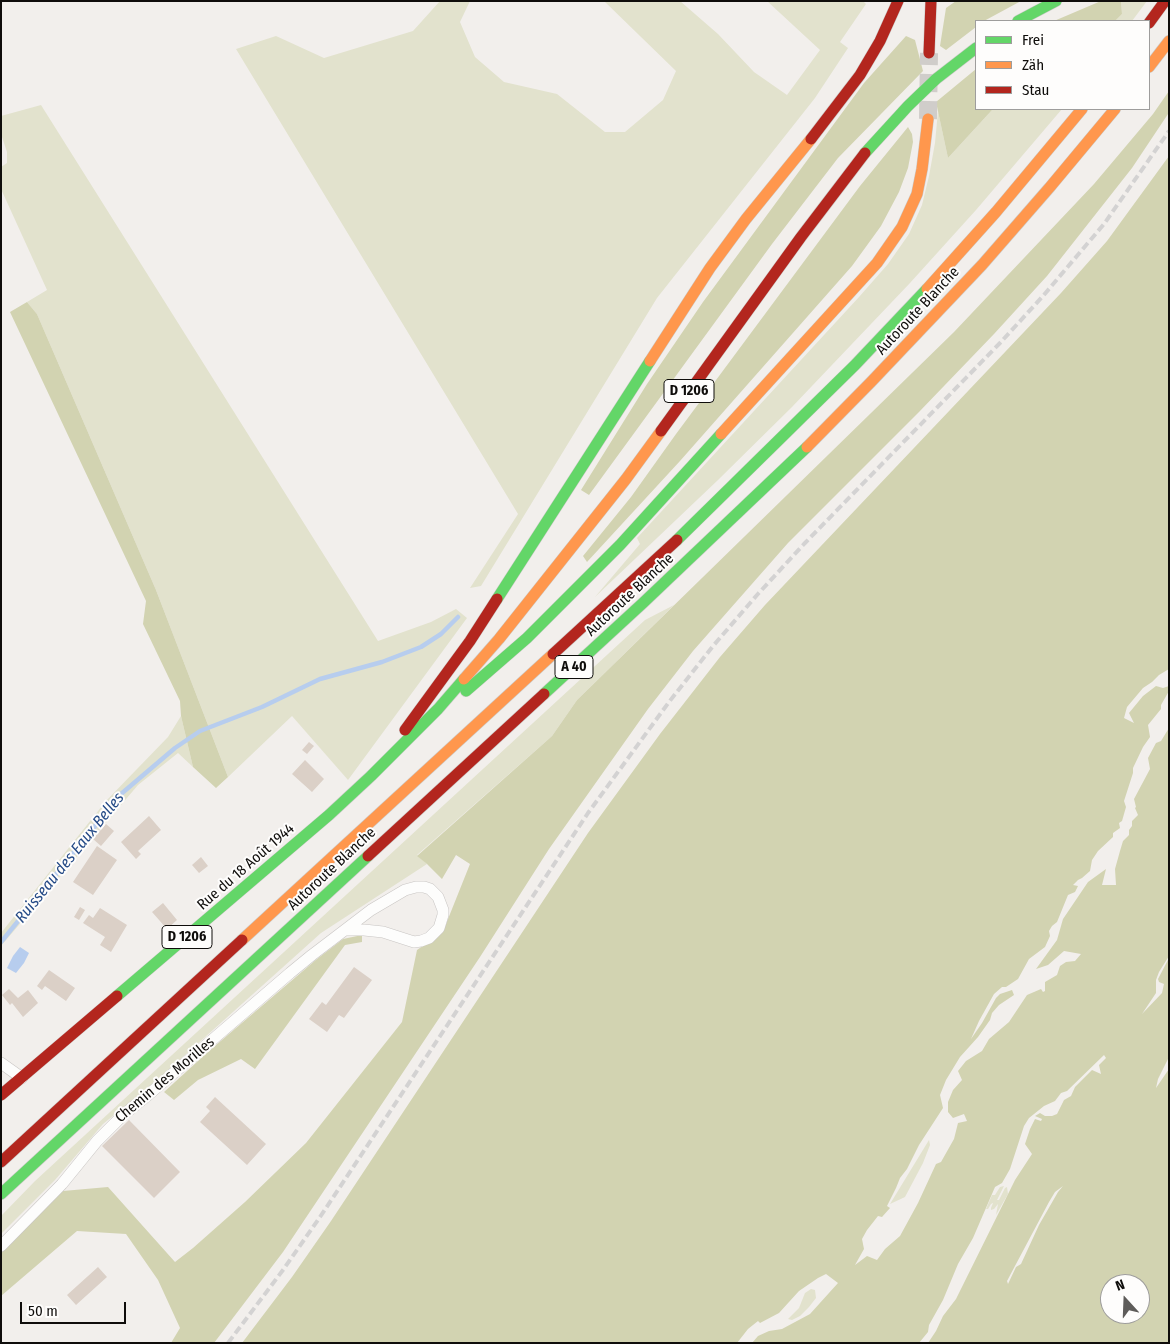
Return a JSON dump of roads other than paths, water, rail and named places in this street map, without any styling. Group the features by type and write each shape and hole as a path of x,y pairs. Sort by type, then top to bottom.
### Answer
{"main road":[{"path":"371,776 470,641 710,268 746,219 822,127 860,75 880,41 898,1"},
{"path":"929,53 931,1"},
{"path":"1020,20 1056,1"},
{"path":"1150,22 1165,1"},
{"path":"1150,66 1169,41"},
{"name":"D 1206","path":"371,776 444,702 500,639 626,479 800,237 859,160 887,128 936,79 975,49"},
{"name":"Autoroute Blanche","path":"1,1162 713,506 848,372 930,286 1002,205 1081,110"},
{"name":"Autoroute Blanche","path":"1,1194 644,602 799,455 982,265 1114,110"},
{"path":"407,741 527,638 620,546 877,263 902,227 917,194 928,119"},
{"name":"Rue du 18 Août 1944","path":"1,1096 262,873 371,776"}],"street":[{"name":"Chemin des Morilles","path":"1,1246 62,1184 96,1141 123,1114 148,1095 290,973 370,910 400,892 410,888 424,888 430,889 438,898 443,910 439,928 429,938 421,941 414,942 383,932 345,930"},
{"path":"1,1063 22,1078"}],"water":[{"path":"20,947 29,953 16,973 7,968"}],"waterway":[{"name":"Ruisseau des Eaux Belles","path":"1,942 121,794 175,748 200,731 262,707 320,679 382,662 421,647 441,634 458,617"}],"tunnel":[{"path":"928,119 929,53"}],"railway":[{"path":"228,1343 320,1217 588,813 669,702 713,646 757,595 1043,296 1104,224 1169,131"}]}
